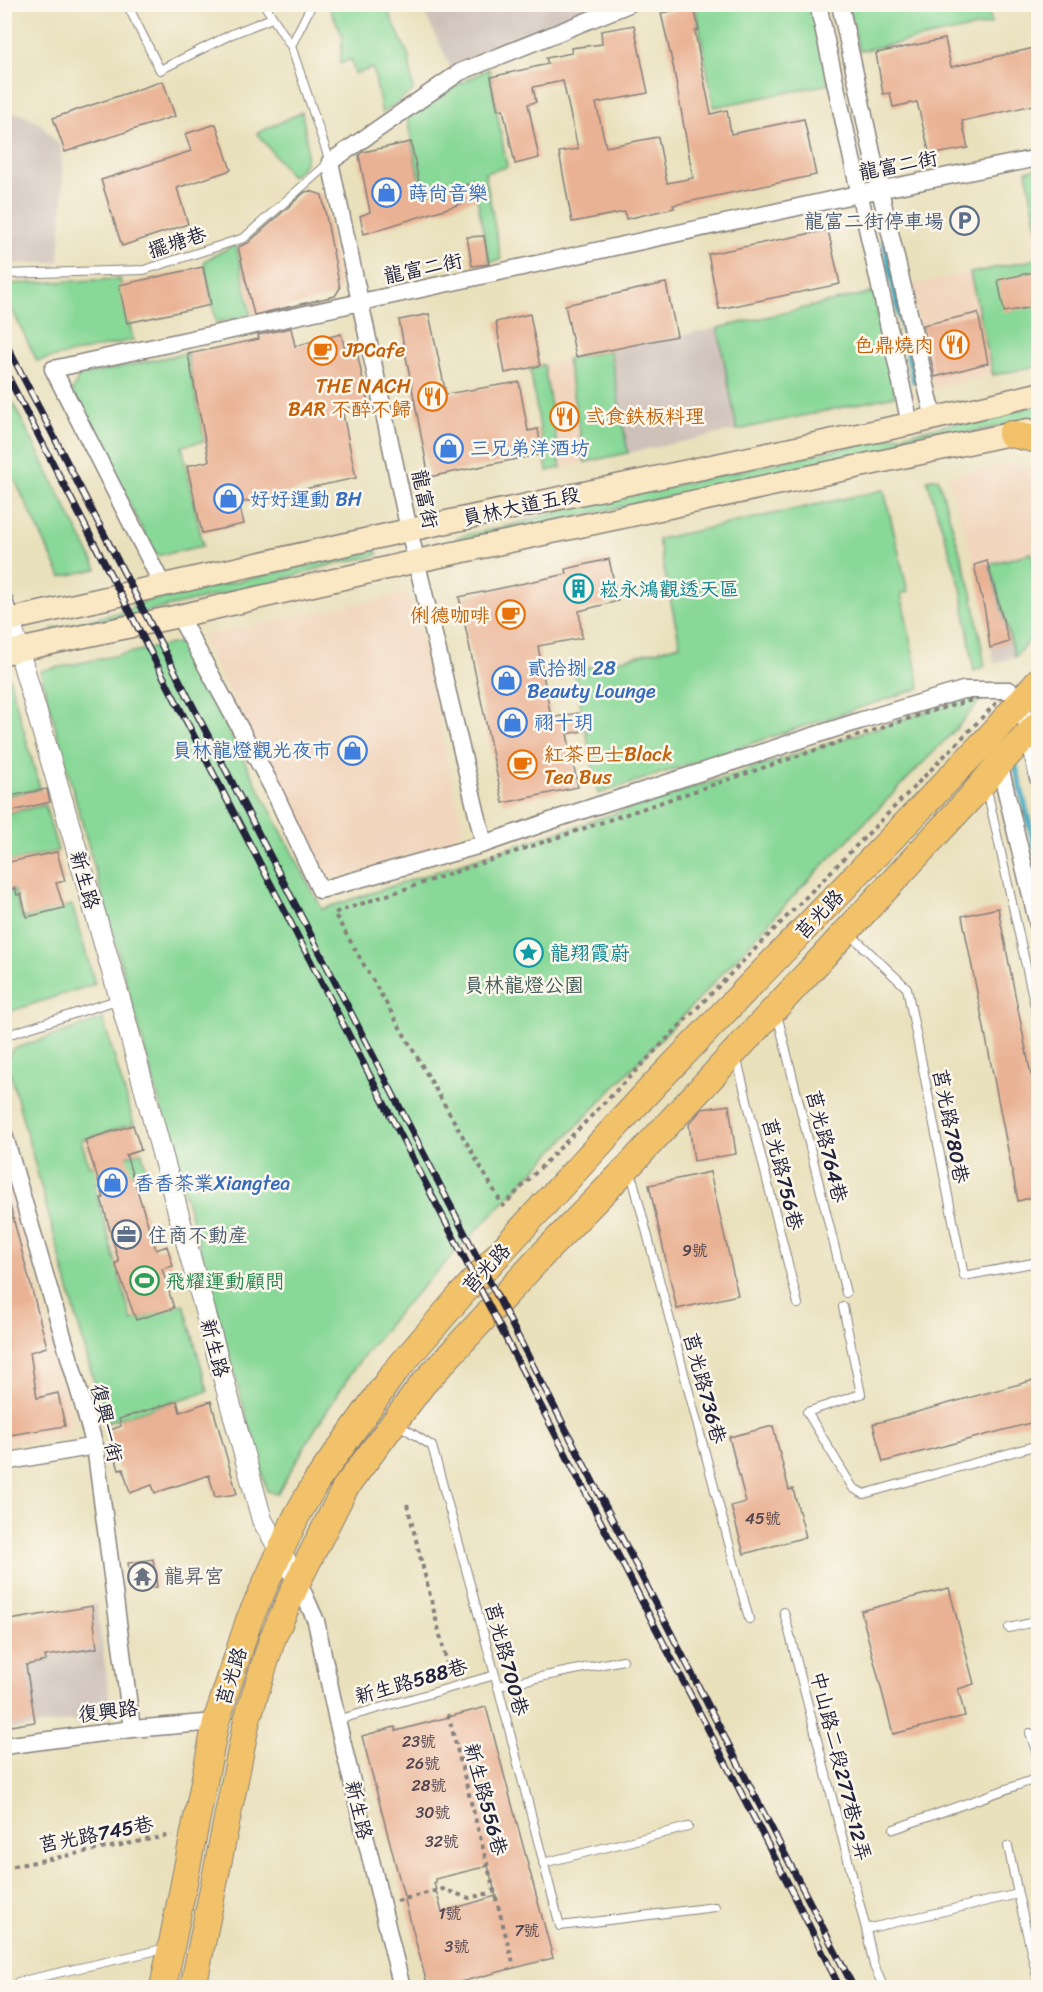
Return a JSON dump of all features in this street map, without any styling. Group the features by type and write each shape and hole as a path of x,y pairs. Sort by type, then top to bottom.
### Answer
{"main road":[{"name":"員林大道五段","path":"6,613 163,586 410,530 934,419 1038,394"},
{"name":"員林大道五段","path":"11,652 417,561 1038,427"},
{"path":"1011,434 1038,440"},
{"name":"莒光路","path":"163,1988 216,1722 249,1620 296,1517 316,1482 393,1374 460,1296 655,1084 992,734 1015,695 1038,681"},
{"name":"莒光路","path":"194,1988 247,1719 273,1637 298,1581 345,1488 422,1385 547,1250 629,1166 1033,730"}],"street":[{"path":"330,162 460,72 629,4"},
{"path":"818,4 910,424"},
{"path":"840,4 880,190 934,419"},
{"name":"龍富二街","path":"163,586 53,369 858,194 1038,158"},
{"name":"龍富街","path":"330,162 410,530 484,844"},
{"name":"新生路","path":"6,613 11,652 120,999 262,1520 298,1581 316,1622 337,1720 402,1988"},
{"path":"179,616 272,787 320,890 484,844 848,724 963,690 1015,695 1033,730 1038,778"},
{"path":"992,734 992,772 1038,924"},
{"name":"復興一街","path":"4,1134 94,1446 132,1729"},
{"path":"4,1462 94,1446"},
{"name":"復興路","path":"4,1746 132,1729 216,1722"}],"lane":[{"path":"127,4 159,70 232,34 272,18"},
{"path":"264,4 291,46 330,162"},
{"path":"291,46 312,4"},
{"name":"擺塘巷","path":"4,274 144,270 244,238 330,162"},
{"path":"992,772 1038,1020"},
{"name":"莒光路780巷","path":"848,931 907,988 964,1276 1038,1262"},
{"path":"4,1036 120,999"},
{"name":"莒光路764巷","path":"775,1008 846,1293"},
{"name":"莒光路756巷","path":"735,1052 798,1304"},
{"name":"莒光路736巷","path":"629,1166 749,1619"},
{"path":"843,1306 861,1394 807,1412 853,1488 864,1494 1038,1445"},
{"name":"莒光路700巷","path":"393,1422 432,1446 495,1675 560,1926 715,1908"},
{"name":"中山路二段277巷12弄","path":"784,1612 874,1966 884,1988"},
{"path":"1009,1628 1038,1621"},
{"path":"497,1686 623,1660"},
{"name":"新生路588巷","path":"337,1720 495,1675"},
{"path":"1030,1732 1038,1757"},
{"path":"894,1829 1038,1778"},
{"path":"543,1863 688,1827"},
{"path":"1008,1846 1038,1981"},
{"path":"866,1929 1018,1894"},
{"path":"18,1982 172,1947"}],"path":[{"path":"1015,695 992,706 503,1206 334,913 914,717 1015,695"},
{"path":"406,1504 453,1687"},
{"name":"新生路556巷","path":"448,1714 514,1967"},
{"name":"莒光路745巷","path":"4,1868 194,1831"},
{"path":"381,1905 442,1889 469,1898 494,1892"}],"shaded area":[{"path":"421,5 594,5 480,52 451,68"},
{"path":"4,111 22,114 41,124 61,147 63,198 59,262 5,264"},
{"path":"970,273 993,375 933,388 910,285"},
{"path":"718,328 737,430 628,453 610,350"},
{"path":"567,359 585,462 561,468 544,365"},
{"path":"1017,465 1038,468 1038,552 976,567 948,476 996,466"},
{"path":"990,564 1015,657 994,664 976,567"},
{"name":"員林龍燈觀光夜市","path":"408,593 414,608 462,828 455,840 336,879 323,874 280,787 206,648 203,636"},
{"path":"4,1161 74,1420 65,1436 5,1446"},
{"path":"96,1604 111,1706 102,1717 5,1730 5,1621"}],"green space":[{"path":"328,5 385,5 409,56 413,91 382,113 373,68 355,74 351,59 340,64 343,36"},
{"path":"695,5 814,5 830,84 714,107"},
{"path":"848,5 988,5 991,24 859,51"},
{"path":"489,69 507,167 485,173 501,260 489,262 473,177 422,195 407,118 459,84"},
{"path":"302,112 306,156 301,169 291,176 257,133"},
{"path":"1038,168 1038,232 1026,171"},
{"path":"236,244 251,315 216,322 204,261"},
{"path":"1038,259 1038,366 993,375 970,273"},
{"path":"120,279 133,340 37,361 5,295 5,284"},
{"path":"874,292 895,396 737,430 718,328"},
{"path":"610,350 628,453 585,462 567,359"},
{"path":"187,353 205,441 182,446 203,546 156,556 72,392 79,376"},
{"path":"544,365 561,468 547,471 530,368"},
{"path":"5,387 97,569 61,577 5,459"},
{"path":"1038,405 1038,418 458,542 457,537 512,525 572,508"},
{"path":"938,478 972,593 985,666 974,671 961,588 927,480"},
{"path":"884,490 908,592 901,593 920,688 598,794 574,671 680,645 658,539"},
{"path":"375,551 378,553 376,556 334,564 267,584 53,633 52,629 126,611 138,603"},
{"path":"1032,553 1038,574 1038,631 1015,657 990,564"},
{"name":"員林龍燈公園","path":"182,642 322,909 983,693 978,703 954,731 799,890 695,1003 400,1310 355,1367 277,1494 267,1491 40,671"},
{"path":"9,677 40,789 5,796 4,678"},
{"path":"45,805 58,851 6,863 4,814"},
{"path":"14,890 22,918 72,905 95,984 5,1013 4,892"},
{"path":"103,1019 134,1124 81,1140 89,1166 142,1152 146,1170 94,1185 132,1321 184,1304 208,1391 105,1423 7,1061 13,1049"}],"building":[{"path":"694,7 699,30 695,31 711,114 727,110 731,134 804,119 816,175 673,205 674,208 626,219 625,212 572,222 559,152 578,149 563,81 533,87 536,102 528,104 539,158 515,164 503,109 498,110 491,77 548,64 546,58 572,53 571,48 602,44 601,31 634,25 648,93 596,103 606,147 658,137 667,183 693,178 674,70 661,13"},
{"path":"945,39 951,67 1038,47 1038,104 962,121 968,148 930,155 917,102 893,107 890,93 883,94 876,53"},
{"path":"163,81 175,116 65,152 53,118"},
{"path":"216,124 231,170 177,188 188,224 122,246 101,180 191,151 185,134"},
{"path":"411,142 422,197 455,186 455,188 474,183 477,199 364,234 360,216 370,212 359,155 363,152"},
{"path":"310,191 322,195 340,288 335,296 254,315 238,247 248,243 305,192"},
{"path":"828,230 840,284 719,309 708,254"},
{"path":"484,236 489,264 472,266 467,237"},
{"path":"203,267 211,305 127,323 119,285"},
{"path":"1038,271 1038,306 1004,312 998,280"},
{"path":"666,283 677,336 576,357 565,305"},
{"path":"978,313 988,363 935,377 923,325"},
{"path":"429,314 446,394 519,382 528,431 538,429 542,454 429,477 399,320"},
{"path":"530,314 540,366 505,373 496,322"},
{"path":"291,328 295,346 341,334 346,353 357,352 368,404 342,409 356,478 239,503 244,524 202,533 187,466 209,461 188,354 259,339 258,335"},
{"path":"609,559 618,601 579,611 582,638 538,646 551,718 578,713 583,731 567,734 578,787 503,803 459,597 567,574 566,569"},
{"path":"987,561 1009,642 990,648 985,611 974,565"},
{"path":"47,789 50,802 4,813 4,797"},
{"path":"57,852 65,881 56,883 64,908 27,917 21,894 17,895 15,888 4,891 4,863"},
{"path":"998,908 1031,1075 1034,1075 1038,1094 1038,1196 1018,1201 962,916"},
{"path":"729,1105 736,1154 694,1161 689,1124 702,1109"},
{"path":"133,1125 141,1150 126,1155 156,1250 167,1246 173,1266 162,1269 174,1308 136,1320 115,1263 119,1262 101,1198 104,1198 85,1140"},
{"path":"710,1172 738,1295 677,1309 649,1185"},
{"path":"10,1206 47,1347 30,1352 37,1398 58,1393 65,1426 4,1436 4,1207"},
{"path":"1038,1379 1038,1421 883,1462 873,1424"},
{"path":"177,1401 180,1412 211,1401 237,1494 215,1497 209,1475 155,1493 152,1485 130,1493 123,1469 119,1470 108,1431 121,1426 119,1419"},
{"path":"773,1426 789,1490 793,1489 806,1537 744,1554 731,1506 746,1502 729,1437"},
{"path":"153,1559 157,1587 132,1589 128,1563"},
{"path":"949,1588 974,1684 958,1689 965,1716 893,1734 861,1611"},
{"path":"92,1606 97,1648 45,1656 46,1661 26,1665 35,1722 4,1727 4,1621"},
{"path":"486,1707 553,1958 460,1982 461,1985 453,1988 428,1988 362,1736 395,1727 396,1731","holes":["488,1866 496,1896 442,1912 434,1883 435,1879"]}],"waterway":[{"path":"884,241 914,381"},
{"path":"1014,759 1038,861"}],"railway":[{"path":"4,340 854,1988"},
{"path":"4,369 840,1988"}],"place":[{"name":"蒔尚音樂","path":"387,193"},
{"name":"龍富二街停車場","path":"965,221"},
{"name":"色鼎燒肉","path":"955,345"},
{"name":"JPCafe","path":"322,350"},
{"name":"THE NACH BAR 不醉不歸","path":"432,397"},
{"name":"弎食鉄板料理","path":"564,416"},
{"name":"三兄弟洋酒坊","path":"449,448"},
{"name":"好好運動 BH","path":"229,499"},
{"name":"崧永鴻觀透天區","path":"578,589"},
{"name":"俐德咖啡","path":"511,615"},
{"name":"貳拾捌 28 Beauty Lounge","path":"506,680"},
{"name":"祤十玥","path":"513,722"},
{"name":"員林龍燈觀光夜市","path":"353,750"},
{"name":"紅茶巴士Black Tea Bus","path":"523,765"},
{"name":"龍翔霞蔚","path":"529,953"},
{"name":"香香茶業Xiangtea","path":"113,1183"},
{"name":"住商不動產","path":"127,1235"},
{"name":"飛耀運動顧問","path":"144,1281"},
{"name":"龍昇宮","path":"143,1576"}]}
